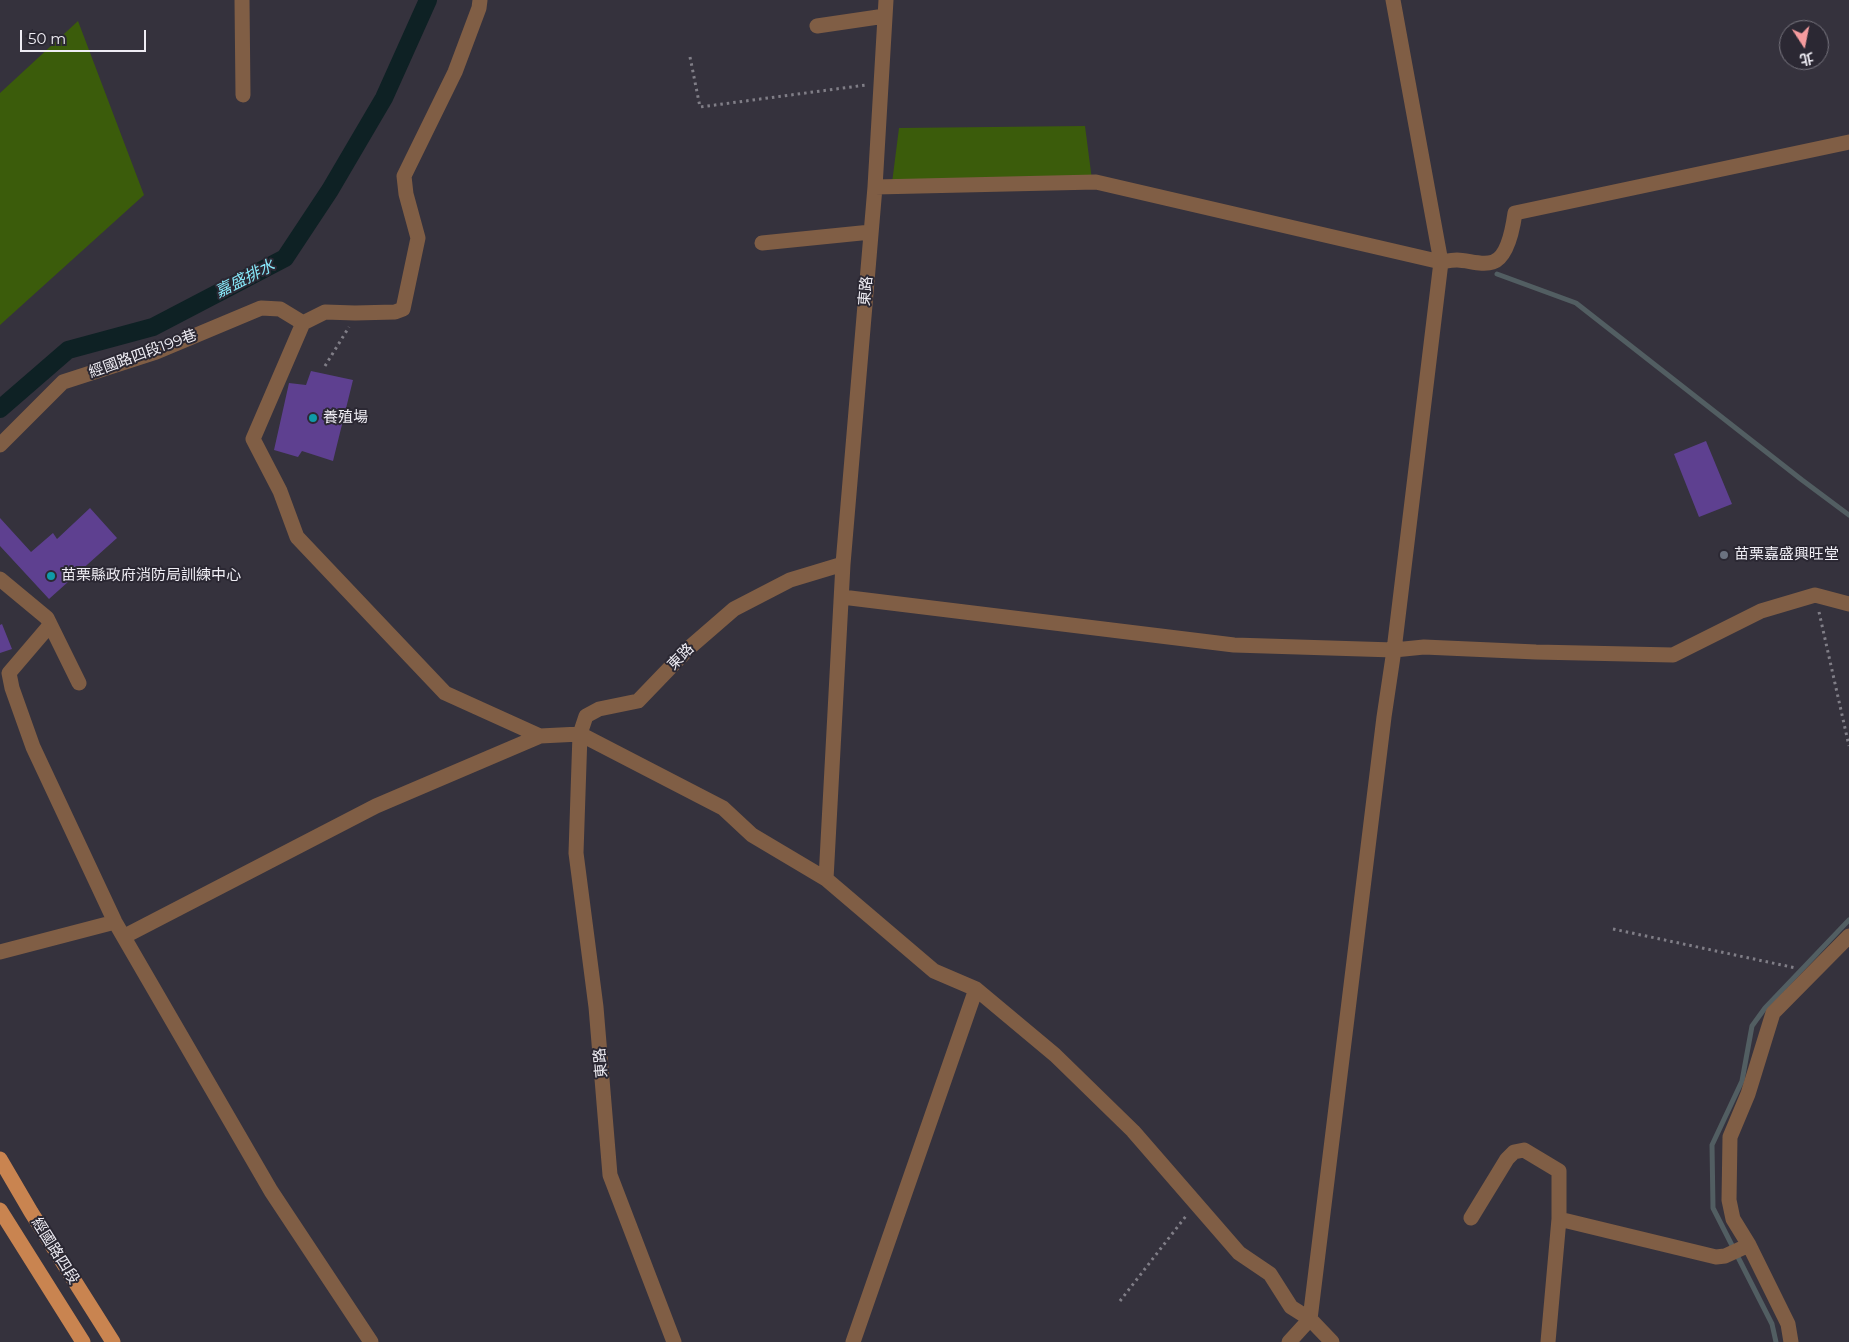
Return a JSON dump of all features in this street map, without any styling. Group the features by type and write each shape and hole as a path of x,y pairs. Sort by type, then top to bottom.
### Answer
{"main road":[{"name":"經國路四段","path":"0,1159 113,1342"},
{"name":"經國路四段","path":"0,1210 83,1342"}],"lane":[{"path":"242,0 243,95"},
{"path":"480,0 479,8 454,72 404,176 406,194 418,238 403,309 395,312 325,312 303,323 254,439 280,491 297,537 445,693 540,736"},
{"name":"東路","path":"674,1342 610,1175 596,1007 576,852 580,734 586,716 599,709 638,701 690,648 734,609 790,580 843,564 875,187 886,0"},
{"path":"1289,1342 1310,1319 1442,262 1392,0"},
{"path":"817,26 885,16"},
{"path":"875,187 1096,182 1442,262 1458,260 1493,262 1503,254 1511,234 1515,213 1849,142"},
{"path":"762,244 871,232"},
{"name":"經國路四段199巷","path":"0,444 63,382 156,352 261,308 280,309 303,323"},
{"path":"826,879 843,564"},
{"path":"0,579 47,618 79,683"},
{"path":"842,597 1234,645 1394,650 1424,647 1673,656 1761,611 1815,595 1849,604"},
{"path":"50,625 9,673 12,688 33,747 115,922 270,1191 371,1342"},
{"path":"124,936 376,806 540,736 580,734 723,808 752,835 826,879 934,971 976,990 1055,1055 1133,1131 1239,1253 1270,1274 1291,1306 1310,1319 1332,1342"},
{"path":"0,952 115,922"},
{"path":"1791,1342 1788,1324 1733,1219 1729,1200 1730,1137 1748,1094 1774,1013 1849,936"},
{"path":"853,1342 976,990"},
{"path":"1472,1218 1507,1159 1514,1152 1524,1150 1559,1171 1559,1219 1548,1342"},
{"path":"1559,1219 1716,1257 1725,1256 1746,1247"}],"path":[{"path":"690,57 700,107 881,83"},
{"path":"325,366 350,325 355,313"},
{"path":"1815,595 1849,746"},
{"path":"1613,929 1792,967"},
{"path":"1120,1301 1196,1203"}],"green space":[{"path":"78,21 144,195 0,325 0,93"},
{"path":"1085,126 1092,180 892,183 899,128"}],"building":[{"name":"養殖場","path":"311,371 353,380 333,461 302,451 298,457 274,450 289,383 306,385"},
{"path":"1706,441 1732,504 1699,517 1674,454"},
{"name":"苗栗縣政府消防局訓練中心","path":"90,508 117,538 49,599 0,546 0,518 31,552 53,533 57,539"},
{"path":"2,624 12,649 0,653 0,625"}],"waterway":[{"name":"嘉盛排水","path":"0,409 68,350 153,327 285,258 330,190 384,98 428,0"},
{"path":"1497,274 1576,303 1849,515"},
{"path":"1776,1342 1772,1324 1713,1208 1712,1145 1742,1081 1752,1026 1765,1008 1849,920"}],"place":[{"name":"養殖場","path":"313,418"},
{"name":"苗栗嘉盛興旺堂","path":"1724,555"},
{"name":"苗栗縣政府消防局訓練中心","path":"51,576"}]}
